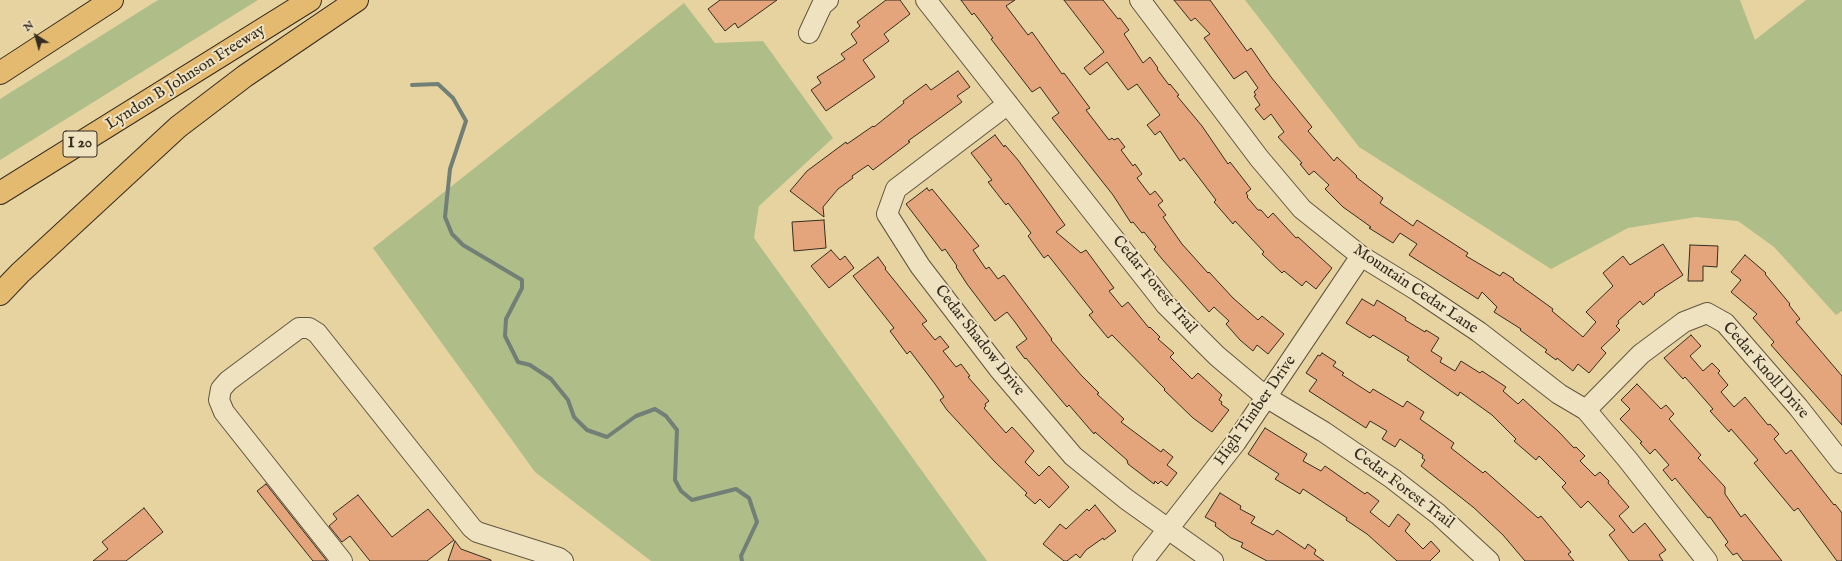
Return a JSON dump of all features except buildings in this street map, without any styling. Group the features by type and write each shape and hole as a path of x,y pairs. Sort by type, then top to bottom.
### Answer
{"highway":[{"path":"0,73 112,0"},
{"name":"Lyndon B Johnson Freeway","path":"0,193 310,0"},
{"path":"0,294 20,273 178,127 245,76 357,0"},
{"path":"0,67 85,17"}],"street":[{"path":"809,33 822,4 828,0"},
{"name":"Cedar Forest Trail","path":"926,0 1166,305 1217,356 1266,397 1324,432 1393,479 1438,514 1490,561"},
{"name":"Mountain Cedar Lane","path":"1140,0 1259,158 1302,209 1361,256 1418,291 1479,332 1559,394 1586,410 1628,460 1707,561"},
{"name":"Cedar Shadow Drive","path":"1008,104 896,189 887,214 920,266 999,369 1073,456 1126,499 1213,561"},
{"name":"High Timber Drive","path":"1143,561 1236,442 1361,256"},
{"name":"Cedar Knoll Drive","path":"1586,410 1641,354 1684,322 1707,313 1725,323 1798,407 1842,463"},
{"path":"342,561 224,412 219,400 221,389 228,381 299,328 309,328 317,333 472,528 478,532 559,558 564,561"}],"green space":[{"path":"158,0 258,0 0,160 0,99"},
{"path":"1245,0 1740,0 1755,40 1806,0 1842,0 1842,311 1836,315 1774,247 1738,221 1696,217 1628,228 1551,269 1359,147"},
{"path":"684,3 715,43 763,41 833,138 759,206 754,238 987,561 651,561 535,472 373,248"}],"waterway":[{"path":"412,85 438,84 453,98 466,121 450,169 445,217 452,234 463,245 522,280 522,288 506,319 505,336 518,362 530,365 551,379 568,400 574,417 587,430 607,437 636,416 655,409 666,416 677,430 675,480 681,491 692,500 736,489 749,498 757,522 741,556 742,561"}]}
